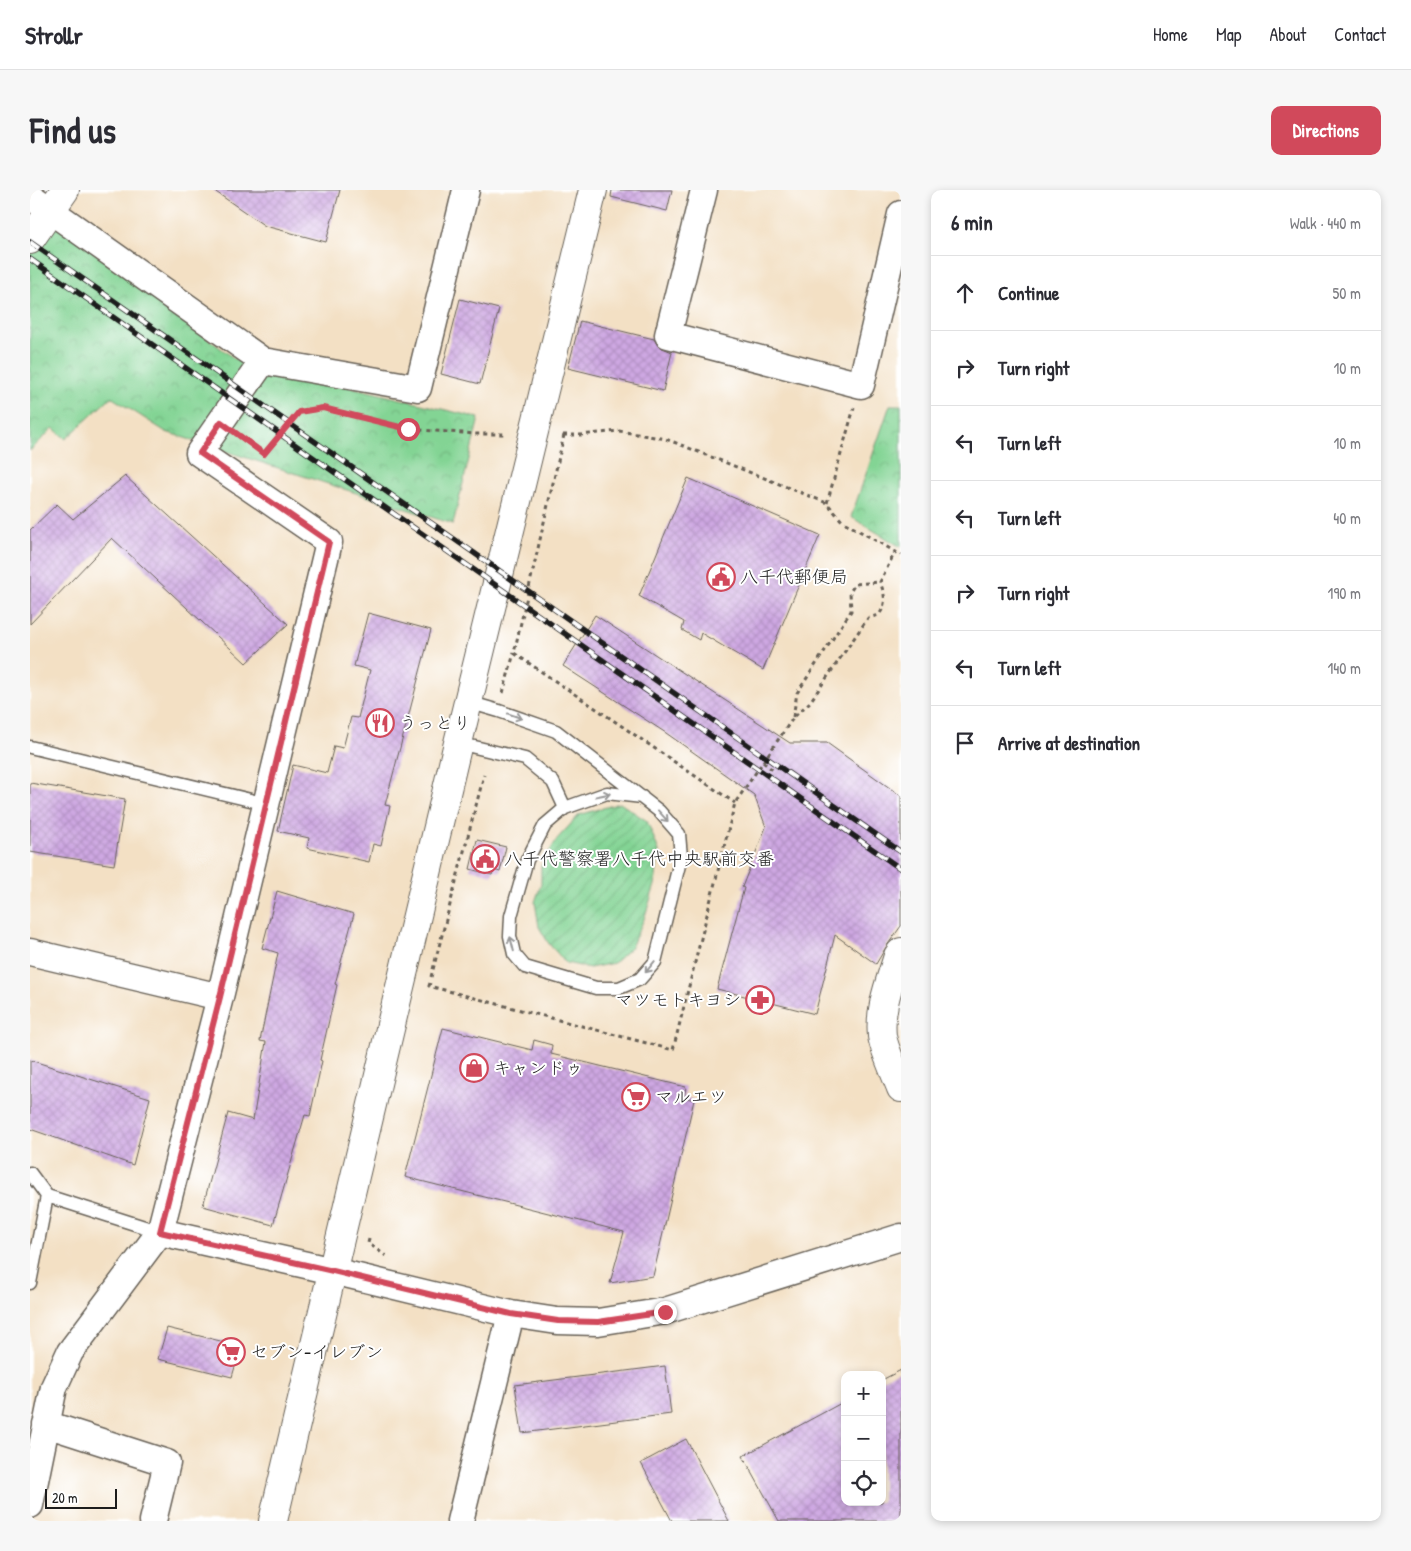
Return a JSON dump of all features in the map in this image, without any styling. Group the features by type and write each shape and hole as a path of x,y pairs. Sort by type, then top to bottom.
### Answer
{"street":[{"path":"30,240 49,199 264,361 418,388 466,190"},
{"path":"272,1521 458,743 593,190"},
{"path":"704,190 668,335 861,386 901,214"},
{"path":"30,1505 54,1387 70,1352 160,1232 220,997 329,542 200,453 264,361"},
{"path":"30,952 220,997"},
{"path":"901,952 883,1003 882,1038 901,1088"},
{"path":"160,1232 511,1314 558,1321 598,1322 665,1312 901,1237"},
{"path":"460,1521 511,1314"},
{"path":"46,1424 167,1463 153,1521"}],"lane":[{"path":"468,702 556,731 659,811 678,834 681,857 655,962 640,979 619,988 596,988 525,967 514,954 510,936 511,916 527,860 545,824 565,808 607,793 642,798"},
{"path":"458,743 525,759 553,782 565,808"},
{"path":"30,747 267,804"},
{"path":"30,1173 47,1196 160,1232"},
{"path":"30,1283 47,1196"}],"path":[{"path":"827,503 861,386"},
{"path":"221,422 264,454 299,412 323,408 408,429 476,434 511,434"},
{"path":"556,435 619,431 666,439 827,503 842,521 901,555"},
{"path":"503,695 564,435"},
{"path":"880,582 896,552"},
{"path":"429,986 673,1050 735,803 793,718 810,702 868,618 879,615 883,608 885,594 880,582"},
{"path":"793,718 797,693 851,611 850,592 855,584 880,582"},
{"path":"514,653 735,803"},
{"path":"763,762 774,771"},
{"path":"427,995 484,775"},
{"path":"370,1234 368,1243 392,1260"}],"green space":[{"path":"52,220 235,359 479,418 453,524 166,432 111,397 66,439 53,428 30,451 30,245"},
{"path":"890,405 901,405 901,547 851,517"},
{"path":"620,803 647,821 659,851 655,885 644,919 631,947 614,963 590,968 566,963 549,944 539,927 535,902 541,884 541,866 557,839 579,815"}],"building":[{"path":"213,190 340,190 326,242 265,226"},
{"path":"612,190 672,190 667,211 611,197"},
{"path":"460,299 499,309 480,384 441,374"},
{"path":"580,321 654,339 658,346 672,352 663,391 568,368"},
{"path":"125,476 288,624 246,663 112,538 30,624 30,530 57,504 73,519"},
{"path":"688,478 820,535 763,670 701,633 699,640 682,630 684,622 639,596"},
{"path":"368,613 431,630 385,805 390,806 381,846 373,844 369,862 307,848 309,838 278,831 293,765 327,773 334,746 343,748 351,717 358,718 370,670 354,666"},
{"path":"595,615 790,743 827,743 901,796 901,926 876,964 835,935 815,1014 717,989 744,888 742,887 766,827 754,795 666,733 563,666"},
{"path":"30,783 125,799 114,865 30,852"},
{"path":"477,840 506,847 500,872 494,870 492,875 470,869"},
{"path":"277,891 354,914 335,984 337,985 320,1060 322,1061 310,1116 305,1115 273,1225 203,1206 228,1113 253,1120 266,1042 260,1041 278,953 262,948"},
{"path":"443,1028 532,1050 534,1040 552,1045 551,1054 686,1087 684,1097 694,1100 653,1276 610,1283 624,1232 405,1177"},
{"path":"30,1060 150,1098 133,1165 30,1129"},
{"path":"167,1328 241,1346 232,1377 158,1359"},
{"path":"665,1366 671,1414 522,1433 515,1385"},
{"path":"901,1370 901,1521 779,1521 743,1456 841,1403 841,1506 886,1506 886,1378"},
{"path":"686,1439 729,1521 672,1521 641,1463"}],"railway":[{"path":"30,242 901,852"},
{"path":"30,259 901,869"}],"place":[{"name":"八千代郵便局","path":"721,577"},
{"name":"うっとり","path":"380,723"},
{"name":"八千代警察署八千代中央駅前交番","path":"485,859"},
{"name":"マツモトキヨシ","path":"760,1000"},
{"name":"キャンドゥ","path":"474,1068"},
{"name":"マルエツ","path":"636,1097"},
{"name":"セブン-イレブン","path":"231,1352"}],"route":[{"path":"408,429 323,408 299,412 264,454 221,422 200,453 329,542 220,997 160,1232 511,1314 558,1321 598,1322 665,1312"}]}
